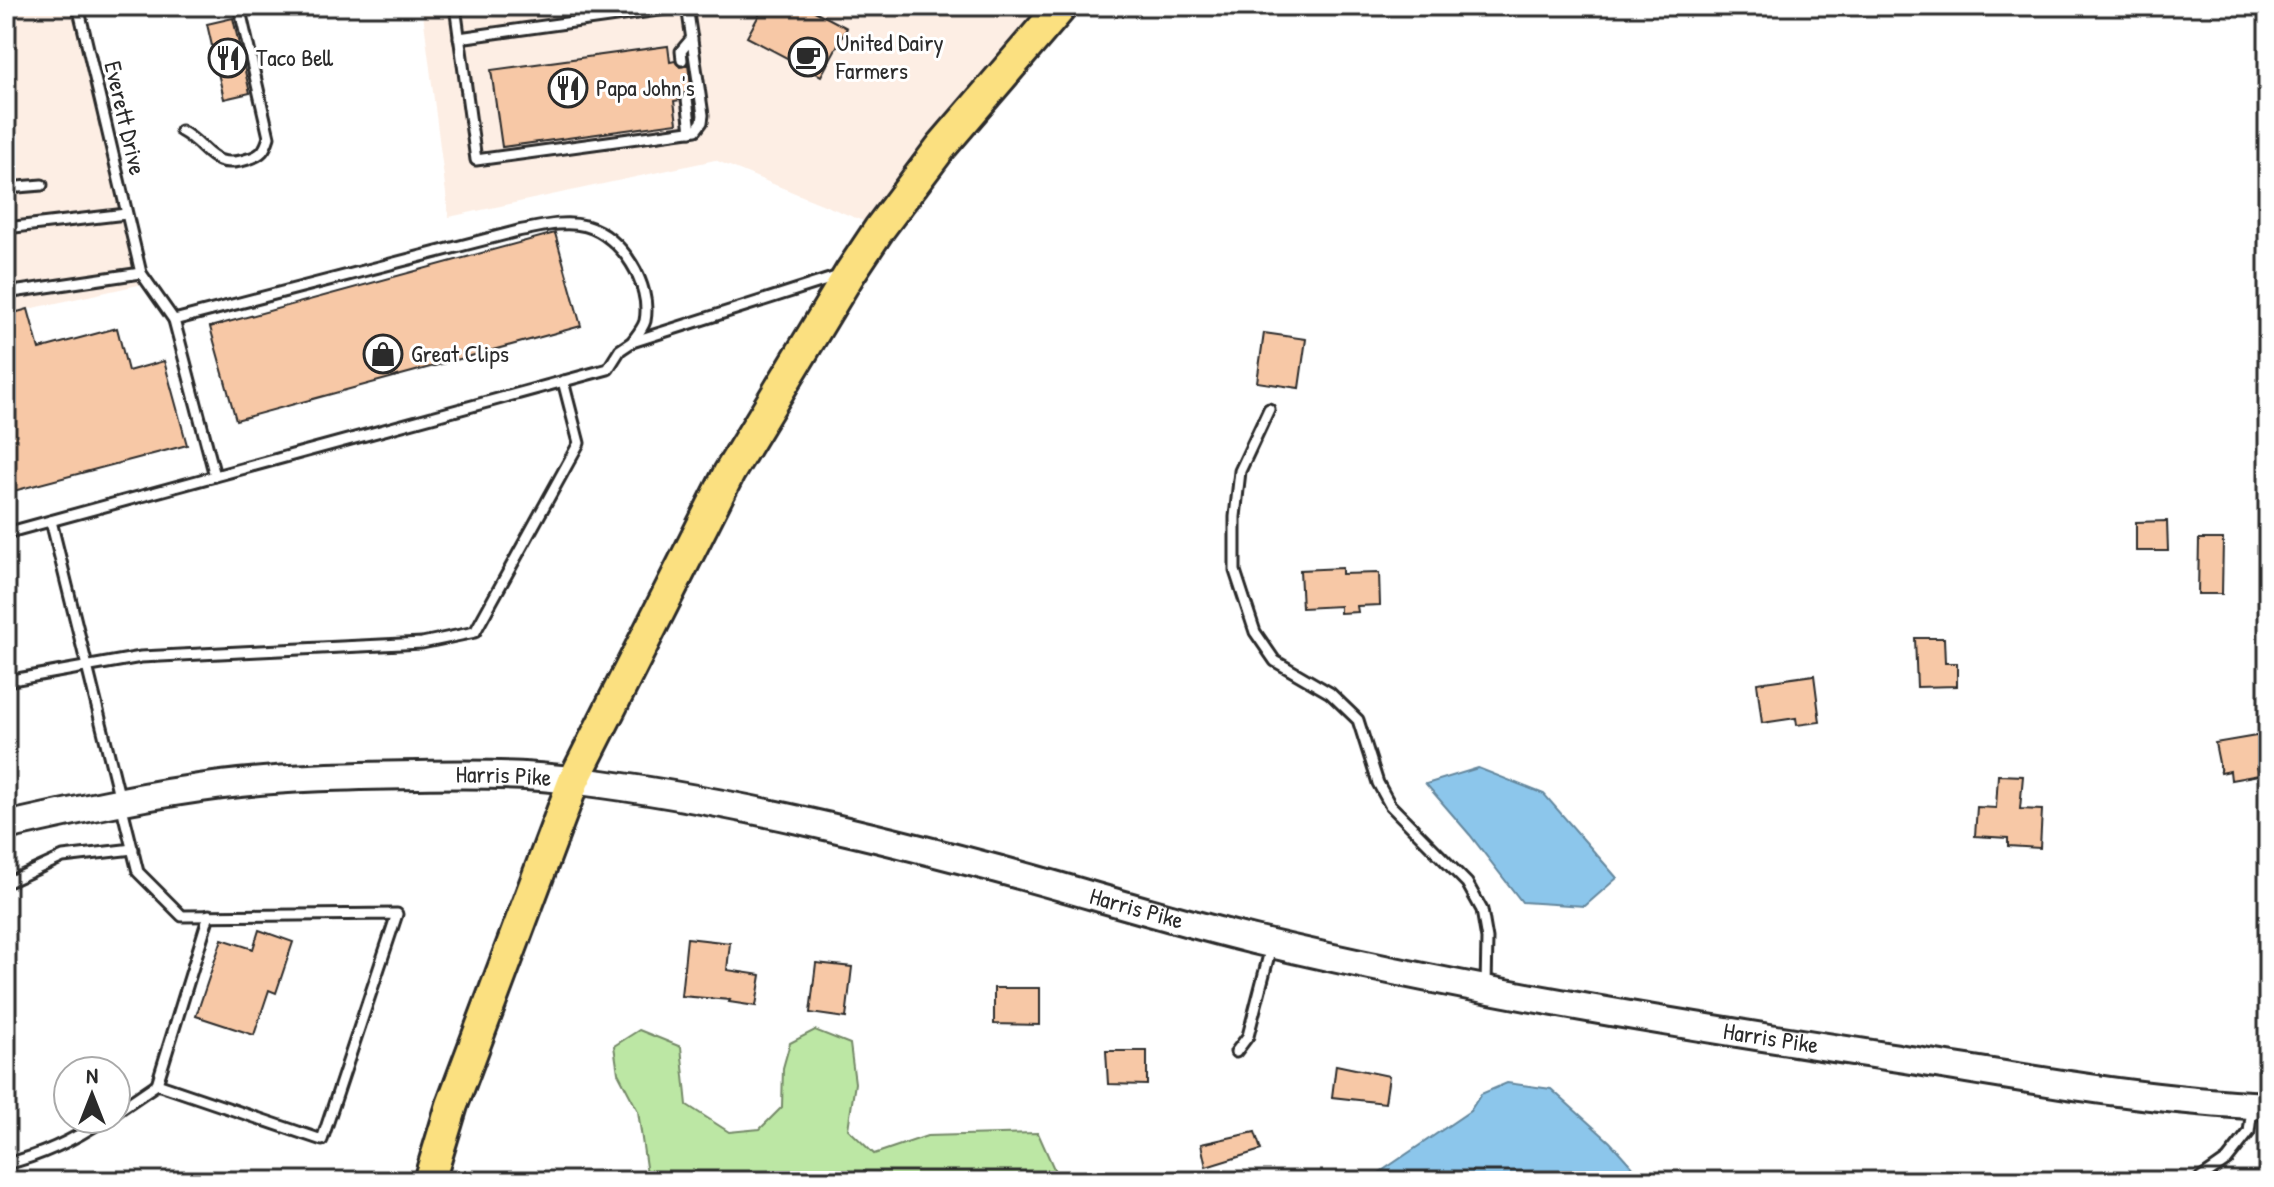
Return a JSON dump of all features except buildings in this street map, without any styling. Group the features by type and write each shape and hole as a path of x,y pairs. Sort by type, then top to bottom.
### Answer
{"main road":[{"path":"429,1181 452,1105 574,780 729,473 850,273 941,147 1062,6"},
{"name":"Harris Pike","path":"6,826 221,785 329,776 486,774 574,780 709,801 803,821 981,865 1271,944 1410,975 1652,1020 2070,1088 2184,1102 2260,1106"}],"lane":[{"name":"Everett Drive","path":"78,6 141,273"},
{"path":"181,131 197,140 206,154 218,161 234,164 258,156 265,149 269,137 239,6"},
{"path":"455,6 459,38 476,160 691,131 702,122 687,6 459,38"},
{"path":"682,60 681,51 692,38"},
{"path":"687,99 691,131"},
{"path":"6,188 42,185"},
{"path":"6,228 126,214"},
{"path":"174,320 518,231 564,223 589,227 630,259 646,301 644,324 632,342"},
{"path":"6,293 141,273 174,320 215,476"},
{"path":"6,533 608,369 620,350 632,342 850,273"},
{"path":"6,681 141,657 422,643 475,632 579,443 563,381"},
{"path":"1269,409 1240,471 1235,517 1235,571 1255,632 1275,661 1330,693 1358,720 1378,783 1390,805 1467,883 1482,910 1487,939 1485,989"},
{"path":"51,521 138,872 182,916 397,914 322,1140 157,1084"},
{"path":"6,883 63,857 133,849"},
{"path":"132,1101 157,1084 209,915"},
{"path":"1236,1052 1248,1036 1252,1024 1271,944"},
{"path":"2197,1181 2227,1160 2249,1132 2260,1106"},
{"path":"6,1164 33,1157 79,1135"}],"shaded area":[{"path":"6,6 78,6 132,238 152,282 6,314"},
{"path":"422,6 1062,6 880,228 715,160 449,217"}],"green space":[{"path":"639,1030 681,1047 687,1105 729,1132 760,1129 782,1107 783,1068 790,1043 815,1030 850,1044 855,1083 848,1129 874,1154 927,1136 1038,1133 1058,1178 1063,1181 648,1181 638,1111 618,1073 614,1046"}],"water":[{"path":"1478,768 1544,794 1617,878 1585,906 1522,902 1426,784"},
{"path":"1507,1083 1551,1089 1610,1142 1645,1181 1367,1181 1470,1111 1481,1094"}],"place":[{"name":"United Dairy Farmers","path":"808,57"},
{"name":"Taco Bell","path":"228,58"},
{"name":"Papa John's","path":"568,88"},
{"name":"Great Clips","path":"383,354"}]}
